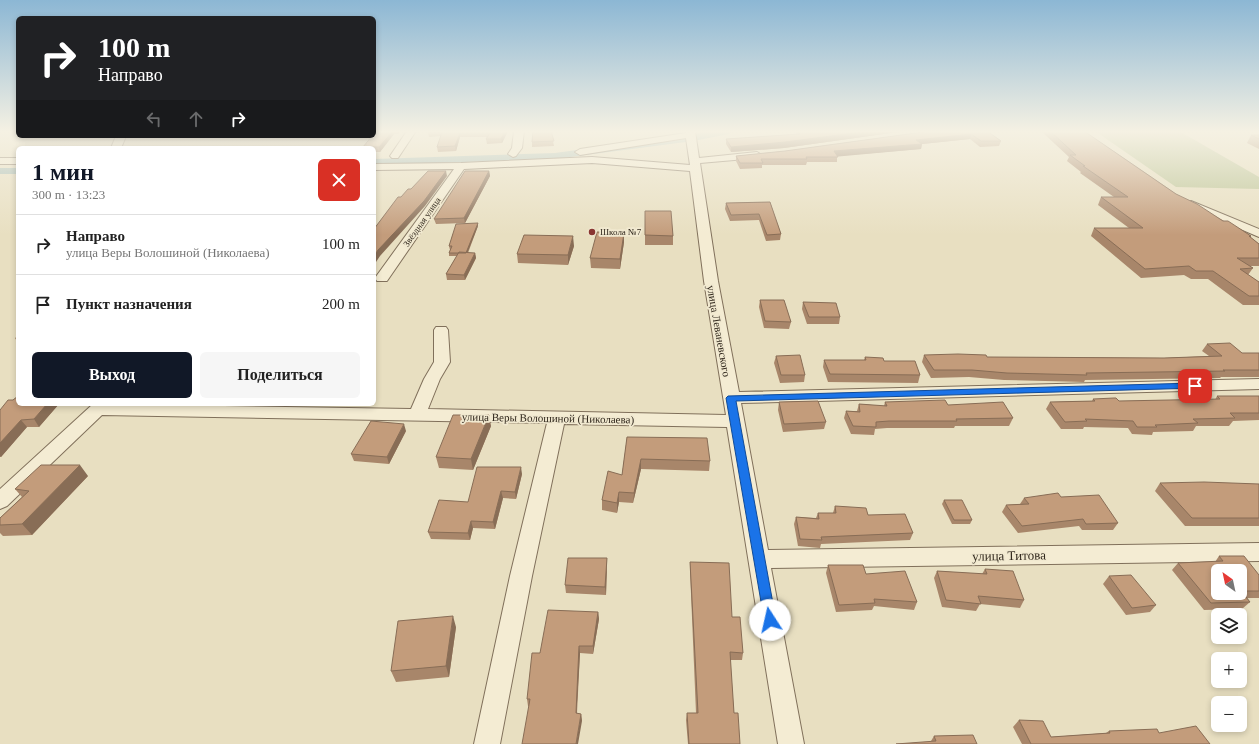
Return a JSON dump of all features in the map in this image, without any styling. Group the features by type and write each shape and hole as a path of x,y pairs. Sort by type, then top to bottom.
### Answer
{"street":[{"name":"Звёздная улица","path":"382,278 461,166"},
{"path":"376,167 467,166"},
{"name":"улица Леваневского","path":"694,166 710,281 791,744"},
{"path":"1181,198 1259,233"},
{"path":"418,414 432,379 442,362 441,330"},
{"path":"731,398 1259,384"},
{"path":"0,501 100,407"},
{"name":"улица Веры Волошиной (Николаева)","path":"100,407 256,408 418,414 735,422"},
{"path":"487,744 498,698 510,628 523,571 534,509 557,418"},
{"name":"улица Титова","path":"759,559 1259,552"}],"green space":[{"path":"1145,166 1239,166 1259,177 1259,189 1176,187"}],"building":[{"path":"1083,166 1135,166 1176,194 1197,204 1223,221 1228,221 1251,236 1249,236 1259,244 1259,258 1237,258 1253,268 1240,269 1259,282 1259,296 1249,296 1213,271 1196,271 1189,266 1145,269 1094,228 1143,228 1101,197 1128,197"},
{"path":"428,171 446,171 424,201 376,253 376,226 398,197 401,197 408,189 411,189"},
{"path":"465,171 489,171 464,218 434,219"},
{"path":"770,202 781,234 767,235 759,214 731,215 726,203"},
{"path":"645,211 671,211 673,236 645,235"},
{"path":"478,223 466,253 449,253 452,246 449,246 456,224"},
{"path":"597,232 624,233 620,259 590,258"},
{"path":"524,235 573,236 568,255 517,254"},
{"path":"459,252 475,253 464,275 446,274"},
{"path":"760,300 784,300 791,322 765,321"},
{"path":"803,302 836,303 840,317 809,317"},
{"path":"1230,343 1242,353 1259,353 1259,370 1086,373 1087,375 1007,373 972,370 934,370 924,355 958,354 986,355 987,357 1164,358 1222,356 1207,344"},
{"path":"800,355 805,375 781,375 776,356"},
{"path":"865,357 883,358 884,361 915,361 920,375 830,374 824,360 866,360"},
{"path":"1217,396 1259,396 1259,413 1230,413 1235,418 1193,419 1198,423 1155,425 1157,427 1137,427 1133,421 1085,419 1087,421 1065,422 1050,402 1095,401 1093,399 1114,398 1119,401 1220,399"},
{"path":"16,398 16,406 45,406 34,419 21,420 0,443 0,410 8,400 13,400"},
{"path":"945,400 948,405 1003,402 1013,418 956,419 957,421 889,421 876,422 876,427 853,426 846,411 860,412 859,404 887,406 885,402"},
{"path":"818,401 826,422 784,424 779,402"},
{"path":"453,415 489,415 471,459 436,457"},
{"path":"371,421 404,424 387,457 351,454"},
{"path":"627,437 707,438 710,461 641,459 634,493 619,492 617,503 602,500 608,471 622,475"},
{"path":"41,465 80,465 22,524 0,525 0,518 29,491 15,489"},
{"path":"477,467 521,467 515,492 501,491 493,522 471,521 468,533 428,532 439,500 468,502"},
{"path":"1204,482 1259,484 1259,518 1192,518 1160,483"},
{"path":"1058,493 1061,497 1099,495 1118,523 1086,524 1083,519 1022,526 1006,505 1029,504 1024,498"},
{"path":"944,500 962,500 972,520 954,520"},
{"path":"835,506 866,508 868,515 905,514 913,533 821,537 822,540 800,539 796,517 819,519 818,513 836,513"},
{"path":"1219,556 1244,556 1259,575 1259,591 1247,591 1247,564 1211,564 1211,600 1247,600 1247,598 1250,602 1211,603 1178,563 1223,561"},
{"path":"568,558 607,558 605,587 565,585"},
{"path":"690,562 729,563 732,617 740,617 743,653 730,652 734,713 738,713 740,744 689,744 687,713 698,713"},
{"path":"828,565 863,565 866,574 905,571 917,602 874,599 875,603 839,605"},
{"path":"985,569 1013,571 1024,600 978,596 981,604 946,600 937,571 987,574"},
{"path":"1131,575 1156,605 1132,608 1109,576"},
{"path":"548,610 598,612 593,646 579,646 576,713 581,714 576,744 522,744 530,699 527,699 532,653 540,653"},
{"path":"453,616 446,666 391,671 398,621"},
{"path":"1019,720 1043,721 1051,737 1110,733 1109,731 1157,729 1159,733 1196,726 1210,744 1031,744"},
{"path":"973,735 977,744 896,744 936,741 934,736"}],"waterway":[{"path":"0,171 16,171"}],"place":[{"name":"Школа №7","path":"592,232"}],"route":[{"path":"770,620 731,398 1195,386"}]}
